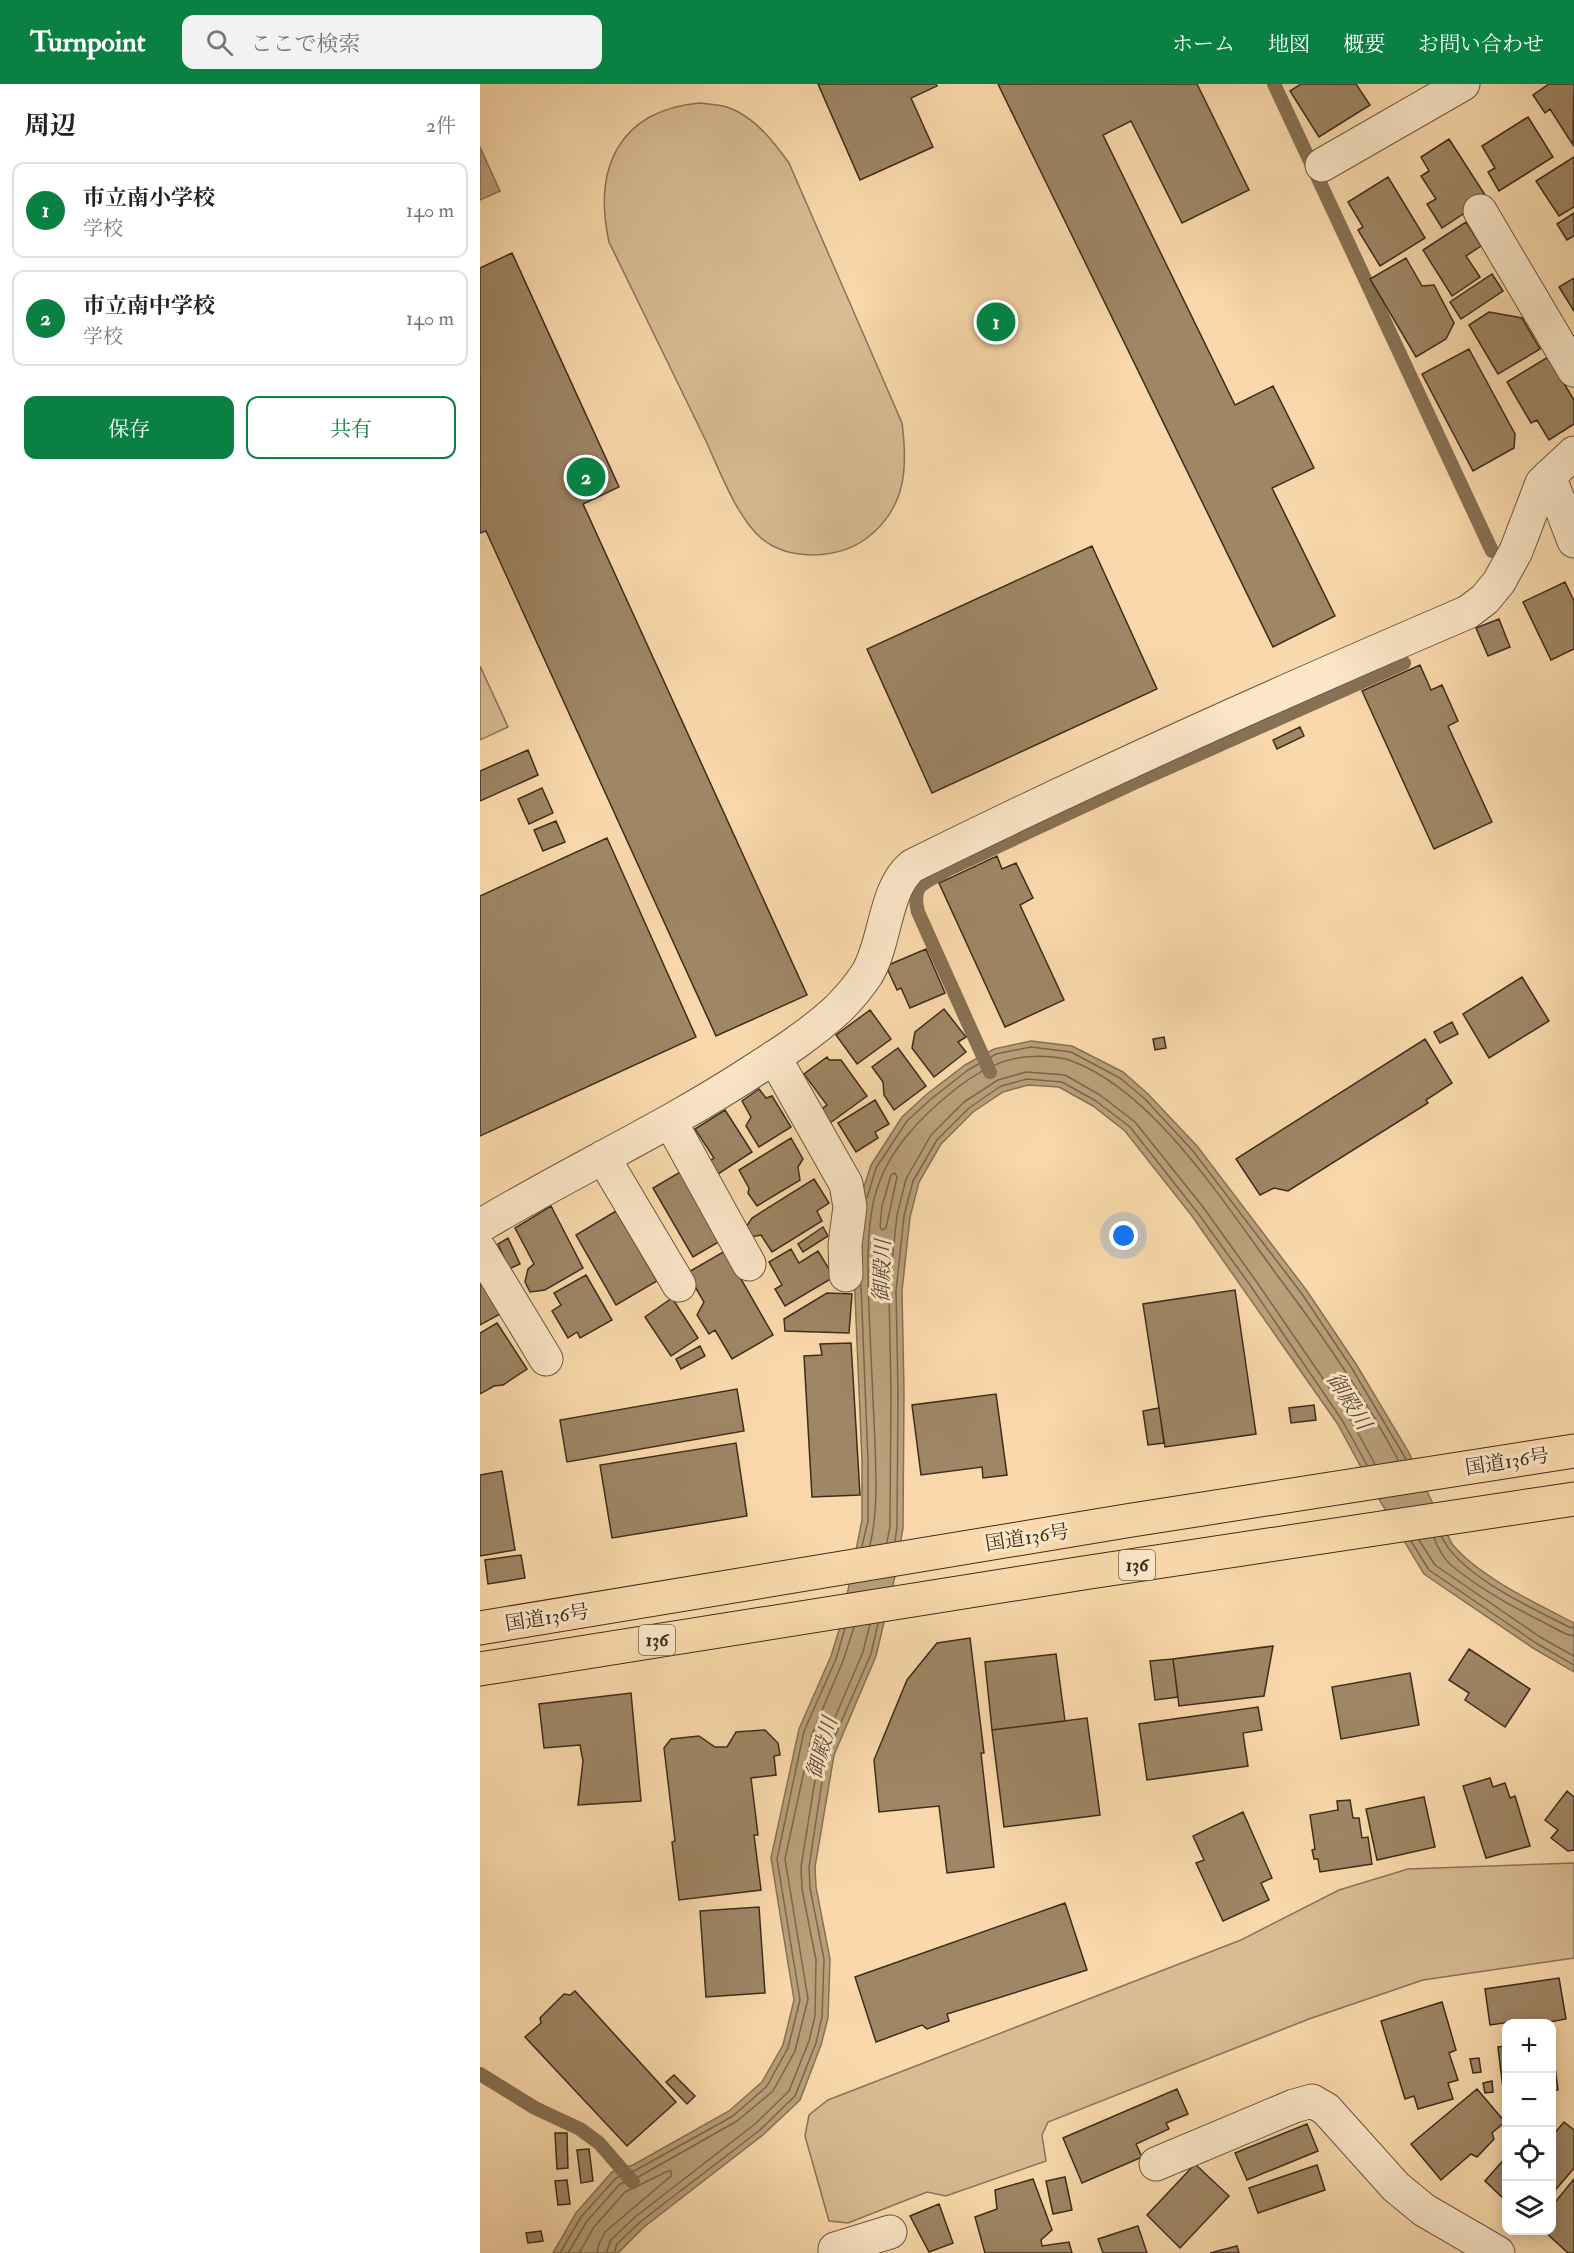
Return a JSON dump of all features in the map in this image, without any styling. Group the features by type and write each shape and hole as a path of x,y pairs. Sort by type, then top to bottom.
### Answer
{"highway":[{"name":"国道136号","path":"480,1628 1574,1451"},
{"name":"国道136号","path":"480,1669 1381,1526 1574,1499"}],"street":[{"path":"1322,165 1463,84"},
{"path":"1480,211 1574,370"},
{"path":"480,1226 525,1199 711,1099 806,1037 839,1008 867,973 884,931 895,890 904,873 912,866 1023,811 1266,699 1468,612 1485,599 1499,582 1516,551 1542,483 1574,453"},
{"path":"1549,476 1574,541"},
{"path":"774,1057 846,1184 850,1207 845,1245 846,1275"},
{"path":"670,1121 749,1264"},
{"path":"603,1157 679,1285"},
{"path":"480,1250 546,1359"},
{"path":"1156,2164 1294,2106 1312,2101 1326,2109 1396,2187 1424,2210 1498,2253"},
{"path":"835,2253 835,2250 890,2232"}],"shaded area":[{"path":"699,103 724,106 746,116 769,138 789,163 902,423 905,456 897,500 890,514 880,526 867,538 843,550 814,555 785,551 772,546 752,529 729,492 609,242 605,215 605,191 609,168 618,148 631,131 649,118 671,108"},
{"path":"480,666 508,727 480,740"},
{"path":"1574,1863 1574,1958 1423,1980 1309,2019 1048,2122 1042,2135 1046,2161 946,2196 927,2192 848,2223 829,2221 805,2136 809,2115 828,2100 1241,1940 1339,1890 1408,1869"}],"water":[{"path":"480,147 500,191 480,200"},
{"name":"御殿川","path":"1031,1041 1072,1046 1123,1072 1148,1094 1197,1146 1307,1291 1356,1364 1408,1451 1452,1544 1463,1556 1492,1578 1574,1623 1574,1672 1533,1648 1424,1574 1374,1491 1337,1423 1192,1216 1125,1131 1093,1106 1059,1087 1028,1085 1003,1092 973,1112 941,1144 919,1182 910,1217 902,1291 903,1528 895,1576 876,1656 834,1755 815,1867 816,1887 830,1959 828,2018 821,2045 800,2100 764,2134 644,2227 618,2253 553,2253 576,2213 612,2172 633,2165 729,2111 762,2082 783,2045 794,2000 771,1858 799,1729 831,1656 842,1620 862,1520 862,1461 854,1271 859,1202 871,1165 902,1117 927,1094 965,1065 994,1049"}],"building":[{"path":"818,84 936,84 937,86 911,98 933,147 860,180"},
{"path":"998,84 1197,84 1249,190 1182,223 1131,121 1103,135 1235,405 1273,386 1314,468 1272,488 1335,616 1273,647"},
{"path":"1301,84 1356,84 1370,105 1319,137 1290,91"},
{"path":"1549,84 1574,84 1573,145 1550,109 1545,113 1533,95"},
{"path":"1528,117 1553,157 1499,191 1488,172 1495,168 1482,146"},
{"path":"1449,139 1487,198 1442,228 1427,204 1436,199 1421,176 1429,171 1421,157"},
{"path":"1574,157 1574,207 1559,216 1536,181"},
{"path":"1388,177 1425,238 1380,266 1358,230 1363,227 1348,202"},
{"path":"1574,213 1574,236 1567,240 1557,224"},
{"path":"1466,222 1481,246 1466,256 1480,277 1452,296 1423,250"},
{"path":"512,253 619,487 583,504 807,995 716,1036 486,531 480,533 480,268"},
{"path":"1406,258 1422,286 1434,285 1454,323 1446,339 1416,357 1370,279"},
{"path":"1492,274 1503,291 1461,319 1450,302"},
{"path":"1574,278 1574,311 1559,287"},
{"path":"1489,312 1522,318 1540,349 1498,374 1469,325"},
{"path":"1469,349 1515,434 1514,448 1473,471 1422,374"},
{"path":"1548,357 1574,400 1574,424 1549,440 1537,420 1531,423 1507,382"},
{"path":"1092,546 1157,689 932,793 867,649"},
{"path":"1565,582 1574,601 1574,649 1551,660 1523,602"},
{"path":"1499,619 1510,647 1488,656 1476,628"},
{"path":"1420,665 1431,690 1442,685 1458,721 1448,726 1492,822 1434,849 1362,691"},
{"path":"1300,727 1304,736 1277,749 1273,740"},
{"path":"528,750 538,775 480,801 480,771"},
{"path":"542,788 553,813 529,824 518,799"},
{"path":"556,821 565,842 543,851 534,830"},
{"path":"607,838 696,1037 480,1136 480,896"},
{"path":"997,856 1002,869 1016,863 1033,898 1020,905 1064,1000 1005,1027 939,883"},
{"path":"926,949 945,993 910,1008 901,988 897,990 886,966"},
{"path":"1522,977 1549,1021 1489,1058 1463,1014"},
{"path":"944,1009 966,1037 958,1042 966,1052 934,1077 912,1048 915,1032"},
{"path":"870,1010 891,1039 857,1064 836,1035"},
{"path":"1452,1022 1458,1034 1440,1043 1434,1032"},
{"path":"1164,1037 1166,1048 1155,1050 1153,1039"},
{"path":"1425,1039 1452,1083 1426,1100 1428,1103 1288,1191 1274,1188 1260,1195 1236,1159"},
{"path":"898,1048 926,1086 894,1110 884,1095 883,1082 872,1067"},
{"path":"827,1057 829,1060 841,1060 867,1096 830,1123 822,1109 827,1105 804,1074"},
{"path":"759,1089 766,1098 772,1096 791,1127 759,1147 746,1126 751,1117 742,1101"},
{"path":"875,1100 889,1124 875,1132 878,1138 856,1152 838,1123"},
{"path":"725,1110 752,1152 715,1176 707,1163 714,1158 695,1129"},
{"path":"791,1138 803,1159 798,1167 800,1180 757,1206 748,1193 749,1188 739,1170"},
{"path":"682,1171 722,1240 693,1257 653,1188"},
{"path":"814,1179 829,1203 817,1211 822,1221 772,1252 761,1235 751,1237 746,1227 752,1218"},
{"path":"551,1206 583,1268 545,1290 530,1292 525,1282 528,1269 534,1264 515,1228"},
{"path":"616,1211 657,1281 616,1305 576,1235"},
{"path":"823,1227 828,1236 803,1252 798,1244"},
{"path":"508,1238 520,1264 509,1269 498,1244"},
{"path":"791,1249 799,1263 818,1251 834,1277 785,1306 775,1289 782,1285 769,1262"},
{"path":"725,1251 773,1335 732,1359 715,1330 709,1334 697,1315 704,1302 687,1273"},
{"path":"586,1275 612,1320 580,1338 577,1332 568,1338 552,1311 561,1305 554,1293"},
{"path":"484,1284 502,1313 480,1325 480,1285"},
{"path":"1235,1290 1256,1434 1165,1447 1143,1304"},
{"path":"827,1293 852,1294 849,1333 785,1331 784,1319"},
{"path":"672,1298 698,1338 671,1356 645,1317"},
{"path":"497,1323 527,1369 503,1385 494,1386 480,1394 480,1333"},
{"path":"851,1343 860,1495 812,1497 804,1356 822,1355 820,1344"},
{"path":"700,1346 705,1356 681,1369 676,1359"},
{"path":"737,1389 744,1431 567,1462 560,1420"},
{"path":"996,1394 1007,1475 983,1478 982,1467 921,1475 912,1405"},
{"path":"1314,1405 1316,1420 1291,1423 1289,1408"},
{"path":"1159,1408 1164,1443 1148,1445 1143,1411"},
{"path":"736,1443 747,1516 612,1538 600,1465"},
{"path":"502,1471 515,1550 480,1556 480,1475"},
{"path":"521,1555 525,1578 488,1584 485,1560"},
{"path":"970,1638 984,1753 981,1753 994,1867 947,1873 939,1806 879,1812 874,1760 907,1680 937,1643"},
{"path":"1273,1646 1264,1696 1179,1706 1173,1659"},
{"path":"1469,1649 1530,1689 1505,1727 1465,1700 1469,1693 1449,1680"},
{"path":"1056,1654 1065,1721 992,1730 985,1662"},
{"path":"1173,1659 1178,1697 1155,1700 1150,1661"},
{"path":"1410,1673 1419,1725 1341,1739 1332,1687"},
{"path":"631,1693 641,1801 578,1805 583,1761 580,1745 544,1748 539,1704"},
{"path":"1258,1707 1262,1730 1243,1733 1248,1766 1147,1780 1139,1724"},
{"path":"1087,1718 1100,1815 1004,1827 992,1730"},
{"path":"765,1730 778,1743 780,1755 774,1756 776,1775 751,1778 758,1835 754,1835 761,1890 679,1900 672,1842 675,1841 664,1748 671,1739 699,1736 715,1747 727,1747 736,1732"},
{"path":"1490,1778 1493,1787 1505,1783 1510,1798 1515,1796 1530,1846 1486,1858 1463,1786"},
{"path":"1567,1791 1574,1797 1574,1850 1568,1851 1551,1838 1558,1830 1545,1820"},
{"path":"1424,1797 1435,1847 1377,1860 1366,1809"},
{"path":"1350,1800 1353,1818 1359,1818 1362,1838 1368,1837 1372,1864 1320,1872 1318,1859 1314,1859 1312,1850 1315,1849 1310,1815 1338,1810 1337,1801"},
{"path":"1243,1812 1272,1878 1261,1883 1269,1900 1223,1921 1196,1863 1204,1860 1193,1836"},
{"path":"1065,1903 1087,1970 947,2014 949,2021 927,2029 922,2025 876,2042 855,1977"},
{"path":"759,1907 765,1993 706,1997 700,1911"},
{"path":"1559,1978 1566,2019 1556,2021 1556,2019 1502,2019 1502,2023 1490,2025 1485,1989"},
{"path":"575,1991 676,2102 627,2146 525,2037 541,2023 540,2018 564,1994 570,1995"},
{"path":"1442,2002 1456,2050 1449,2053 1458,2080 1448,2083 1453,2099 1418,2109 1414,2096 1405,2099 1381,2021"},
{"path":"1502,2046 1502,2080 1498,2047"},
{"path":"1479,2058 1481,2072 1473,2073 1470,2059"},
{"path":"674,2075 695,2096 687,2104 666,2082"},
{"path":"1492,2081 1493,2092 1485,2093 1483,2083"},
{"path":"1177,2089 1188,2114 1166,2123 1169,2129 1136,2144 1142,2157 1082,2183 1063,2138"},
{"path":"1477,2089 1502,2118 1502,2125 1492,2133 1494,2139 1477,2157 1471,2154 1441,2180 1411,2144"},
{"path":"1564,2122 1574,2130 1574,2168 1556,2189 1556,2181 1556,2131"},
{"path":"1307,2124 1318,2151 1247,2180 1235,2153"},
{"path":"555,2133 567,2133 568,2168 557,2169"},
{"path":"589,2149 593,2181 581,2183 577,2150"},
{"path":"1502,2162 1502,2197 1485,2181"},
{"path":"1195,2164 1229,2196 1180,2248 1147,2215"},
{"path":"1317,2165 1325,2190 1258,2213 1249,2188"},
{"path":"1065,2177 1072,2210 1053,2214 1046,2181"},
{"path":"1033,2179 1052,2230 1041,2240 1042,2246 1069,2242 1072,2253 985,2253 975,2217 997,2209 995,2190"},
{"path":"1574,2179 1574,2253 1568,2253 1548,2235 1556,2235 1556,2201"},
{"path":"567,2180 570,2204 558,2205 555,2181"},
{"path":"939,2204 953,2243 929,2252 910,2216"},
{"path":"1138,2226 1147,2253 1103,2253 1098,2239"},
{"path":"541,2231 543,2241 528,2243 526,2233"},
{"path":"1237,2246 1239,2253 1210,2253"}],"waterway":[{"path":"1274,84 1492,551"},
{"path":"990,1072 918,912 916,895 921,885 947,870 1134,783 1404,663"},
{"path":"480,2074 535,2108 580,2129 599,2143 633,2182"}],"place":[{"name":"市立南小学校","path":"996,322"},
{"name":"市立南中学校","path":"586,477"}]}
